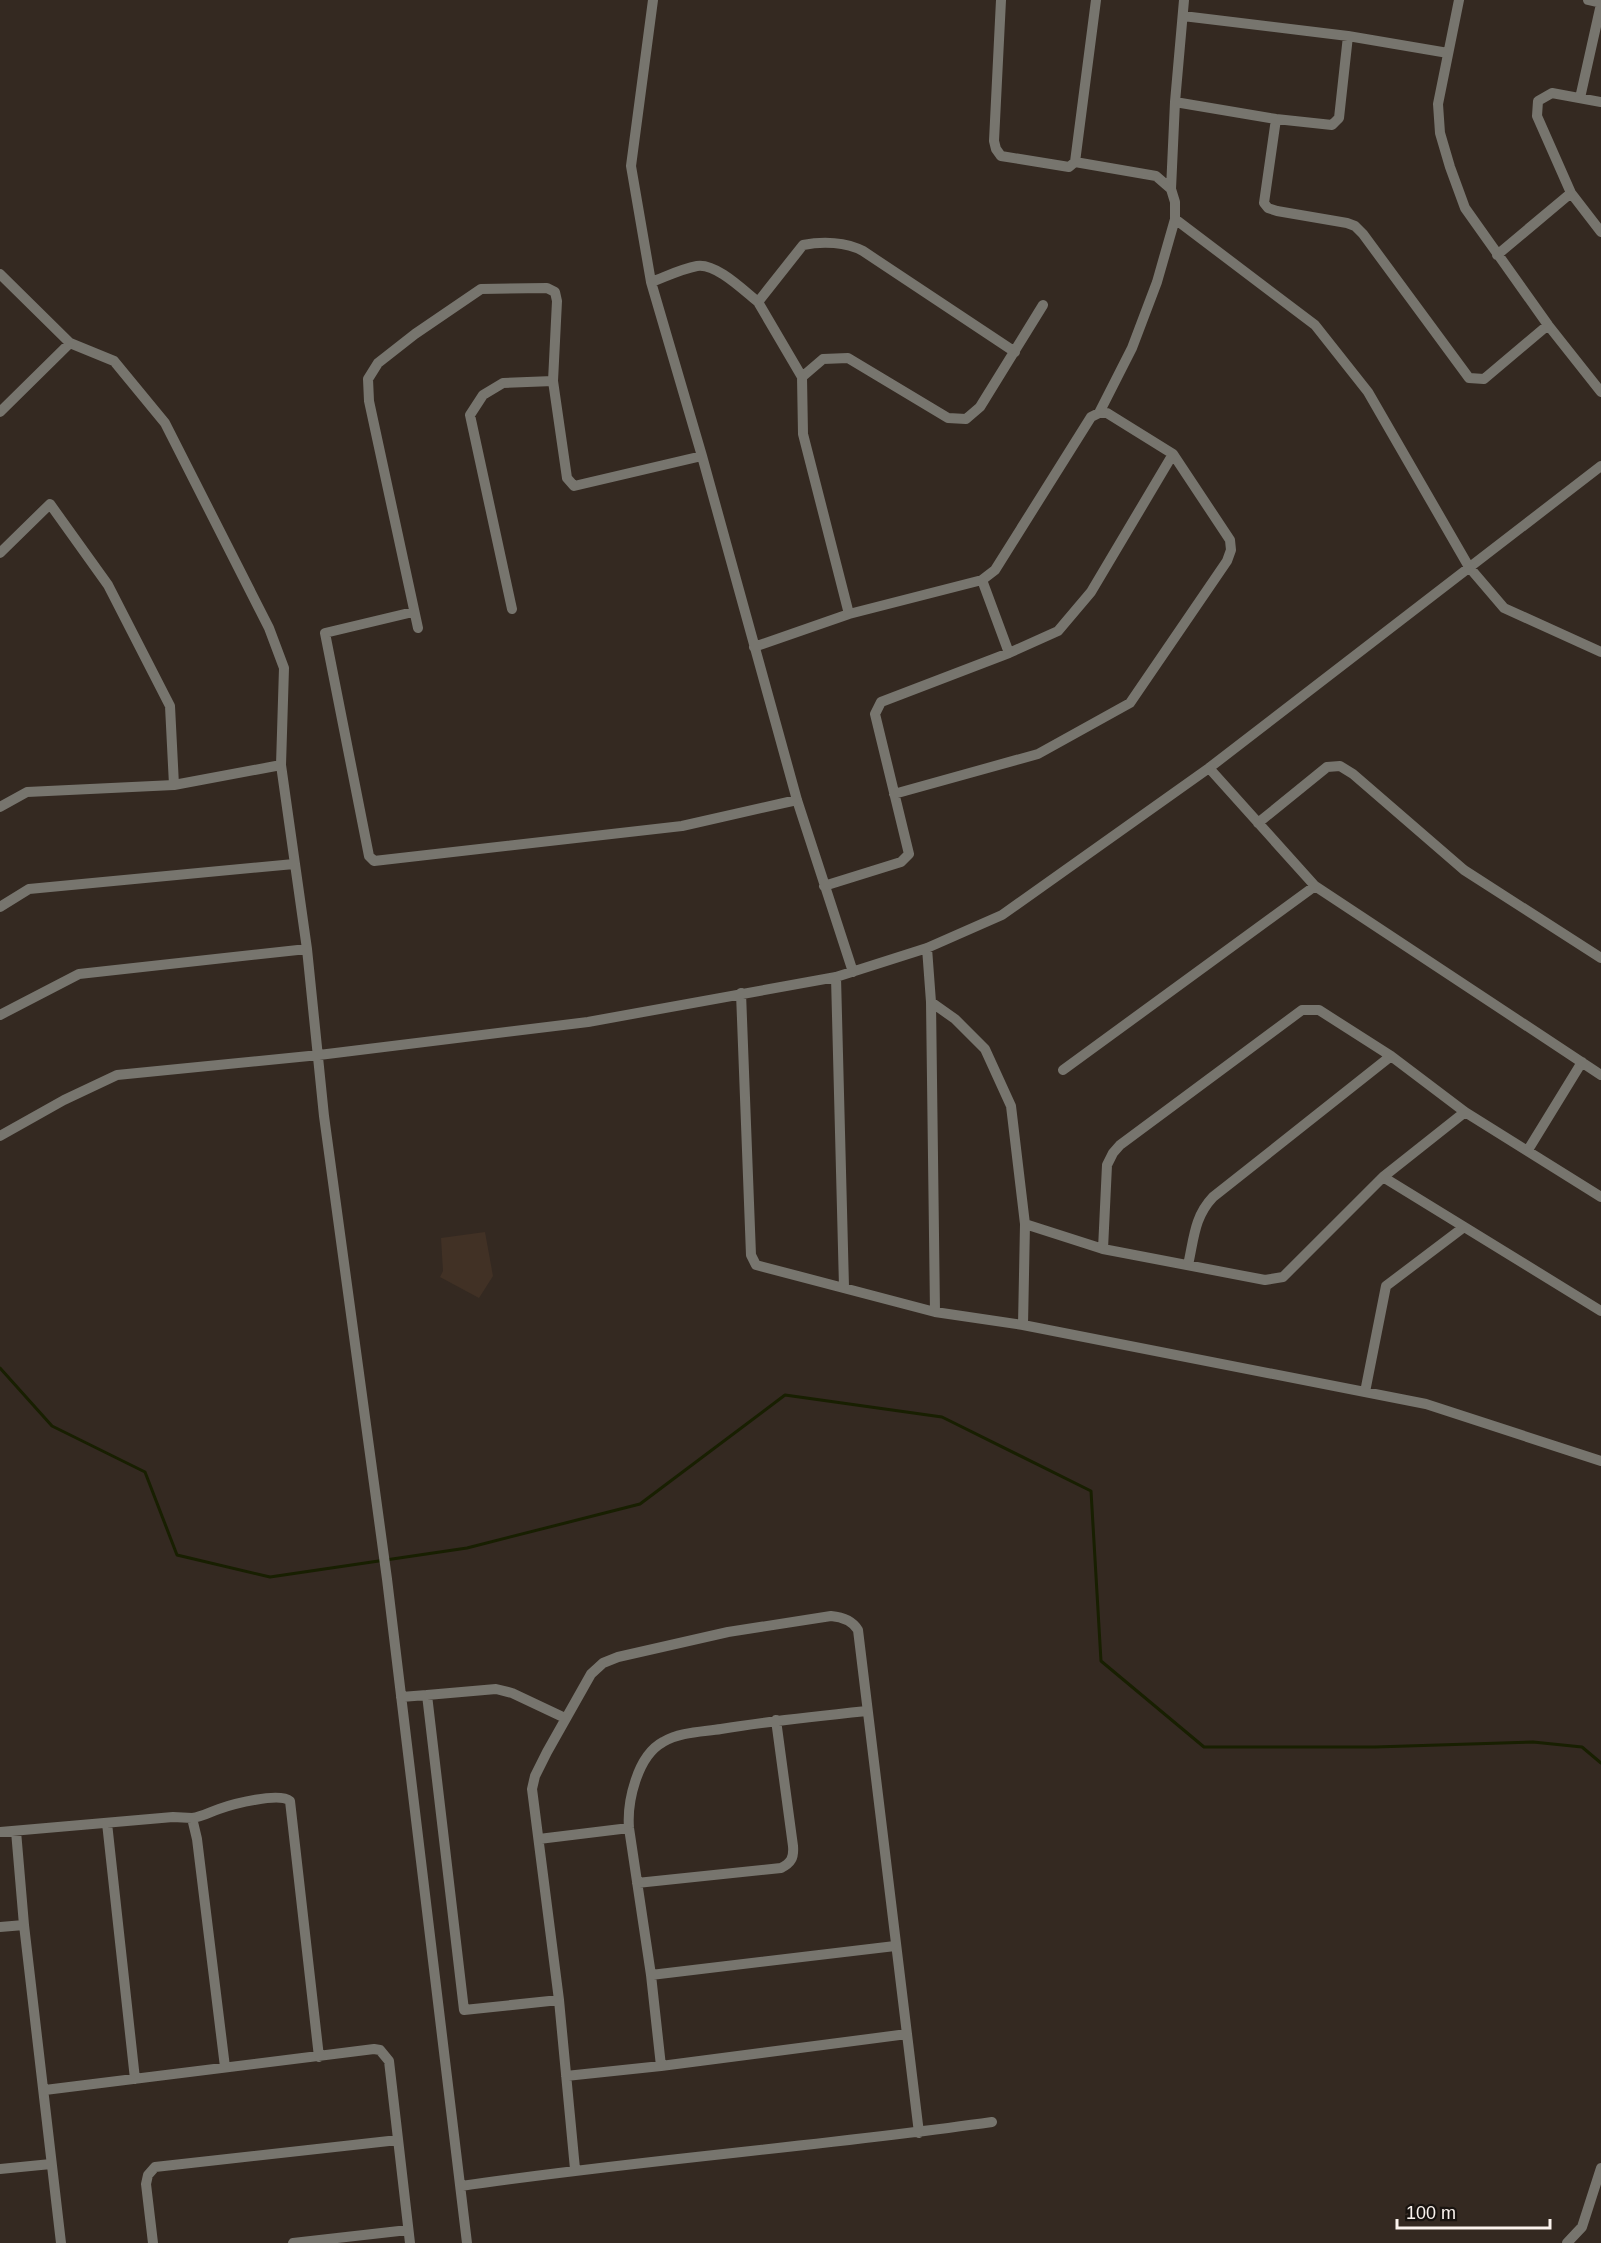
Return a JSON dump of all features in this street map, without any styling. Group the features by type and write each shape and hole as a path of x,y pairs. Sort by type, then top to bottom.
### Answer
{"street":[{"path":"653,0 631,166 651,282 702,456 797,800 853,972"},
{"path":"1001,0 994,141 996,149 1002,156 1069,167 1075,162 1096,0"},
{"path":"1099,413 1132,348 1147,311 1175,219 1175,202 1171,189 1175,102 1184,0"},
{"path":"1459,0 1438,104 1440,133 1465,208 1548,325 1601,392"},
{"path":"1580,98 1601,3 1588,0"},
{"path":"1183,16 1348,36 1449,54"},
{"path":"1175,102 1276,119 1332,125 1339,118 1348,36"},
{"path":"1601,102 1552,93 1538,101 1537,116 1571,193 1601,232"},
{"path":"1276,119 1264,203 1268,208 1277,211 1355,226 1470,378 1484,380 1548,325"},
{"path":"1075,162 1156,176 1171,189"},
{"path":"1497,255 1571,193"},
{"path":"1175,219 1315,325 1368,392 1469,567 1504,608 1601,652"},
{"path":"758,302 803,245 813,243 850,245 863,251 1015,352"},
{"path":"651,282 698,266 708,267 717,270 758,302 802,377 803,434 849,614"},
{"path":"0,274 70,344 114,361 165,423 269,628 284,668 281,765 307,949 325,1125 387,1578 467,2243"},
{"path":"418,628 369,401 368,379 378,363 415,334 481,289 547,288 555,292 557,301 553,381 567,478 574,486 702,456"},
{"path":"802,377 823,359 848,358 948,418 966,419 980,407 1043,305"},
{"path":"0,412 70,344"},
{"path":"512,609 470,415 483,395 503,383 553,381"},
{"path":"754,647 849,614 982,580 995,570 1090,417 1099,413 1107,413 1173,454 1227,533 1231,550 1227,561 1130,703 1038,754 894,794"},
{"path":"824,886 901,862 909,854 875,714 881,702 1058,632 1090,592 1173,454"},
{"path":"0,1136 64,1100 117,1075 319,1055 588,1022 836,977 927,948 1002,915 1209,768 1601,466"},
{"path":"0,553 50,504 108,585 170,705 174,785"},
{"path":"982,580 1009,653"},
{"path":"413,612 325,633 369,856 374,861 682,826 797,800"},
{"path":"0,807 27,792 174,785 281,765"},
{"path":"1258,823 1327,767 1340,766 1353,774 1464,870 1601,958"},
{"path":"1209,768 1315,886 1601,1075"},
{"path":"0,907 29,889 294,864"},
{"path":"1063,1070 1315,886"},
{"path":"927,948 931,1002 934,1312"},
{"path":"0,1015 79,974 307,949"},
{"path":"836,977 844,1287"},
{"path":"741,993 751,1255 756,1265 934,1312 1023,1325 1426,1404 1601,1461"},
{"path":"931,1002 955,1018 985,1050 1011,1106 1025,1224 1023,1325"},
{"path":"1102,1249 1107,1165 1113,1153 1120,1145 1302,1010 1319,1010 1391,1056 1465,1112 1601,1197"},
{"path":"1188,1264 1199,1215 1203,1207 1391,1056"},
{"path":"1528,1150 1582,1062"},
{"path":"1025,1224 1102,1249 1265,1280 1283,1277 1383,1177 1465,1112"},
{"path":"1383,1177 1601,1311"},
{"path":"1365,1392 1386,1286 1464,1227"},
{"path":"574,2169 558,2000 532,1789 535,1776 591,1674 603,1663 618,1657 728,1632 831,1616 847,1620 858,1630 919,2133"},
{"path":"401,1697 496,1689 565,1718"},
{"path":"427,1695 464,2010 558,2000"},
{"path":"661,2066 651,1975 628,1814 633,1786 651,1751 677,1735 776,1720 867,1711"},
{"path":"637,1883 781,1868 793,1859 776,1720"},
{"path":"0,1832 173,1817 200,1818 218,1809 243,1802 282,1798 290,1801 319,2057"},
{"path":"192,1818 197,1839 225,2067"},
{"path":"106,1823 135,2079"},
{"path":"539,1839 629,1828"},
{"path":"16,1831 24,1925 61,2243"},
{"path":"0,1928 24,1925"},
{"path":"651,1975 895,1946"},
{"path":"566,2076 907,2034"},
{"path":"45,2090 380,2050 389,2061 410,2243"},
{"path":"461,2186 574,2169 919,2133 992,2122"},
{"path":"153,2243 146,2184 148,2175 155,2167 398,2140"},
{"path":"0,2169 51,2164"},
{"path":"1567,2243 1582,2227 1601,2168"},
{"path":"293,2243 408,2230"}],"shaded area":[{"path":"485,1232 493,1276 479,1298 440,1277 443,1271 441,1238"}],"waterway":[{"path":"0,1368 52,1426 145,1472 177,1555 270,1577 467,1548 640,1504 785,1395 942,1417 1091,1491 1101,1661 1204,1747 1375,1747 1533,1742 1582,1747 1601,1763"}]}
